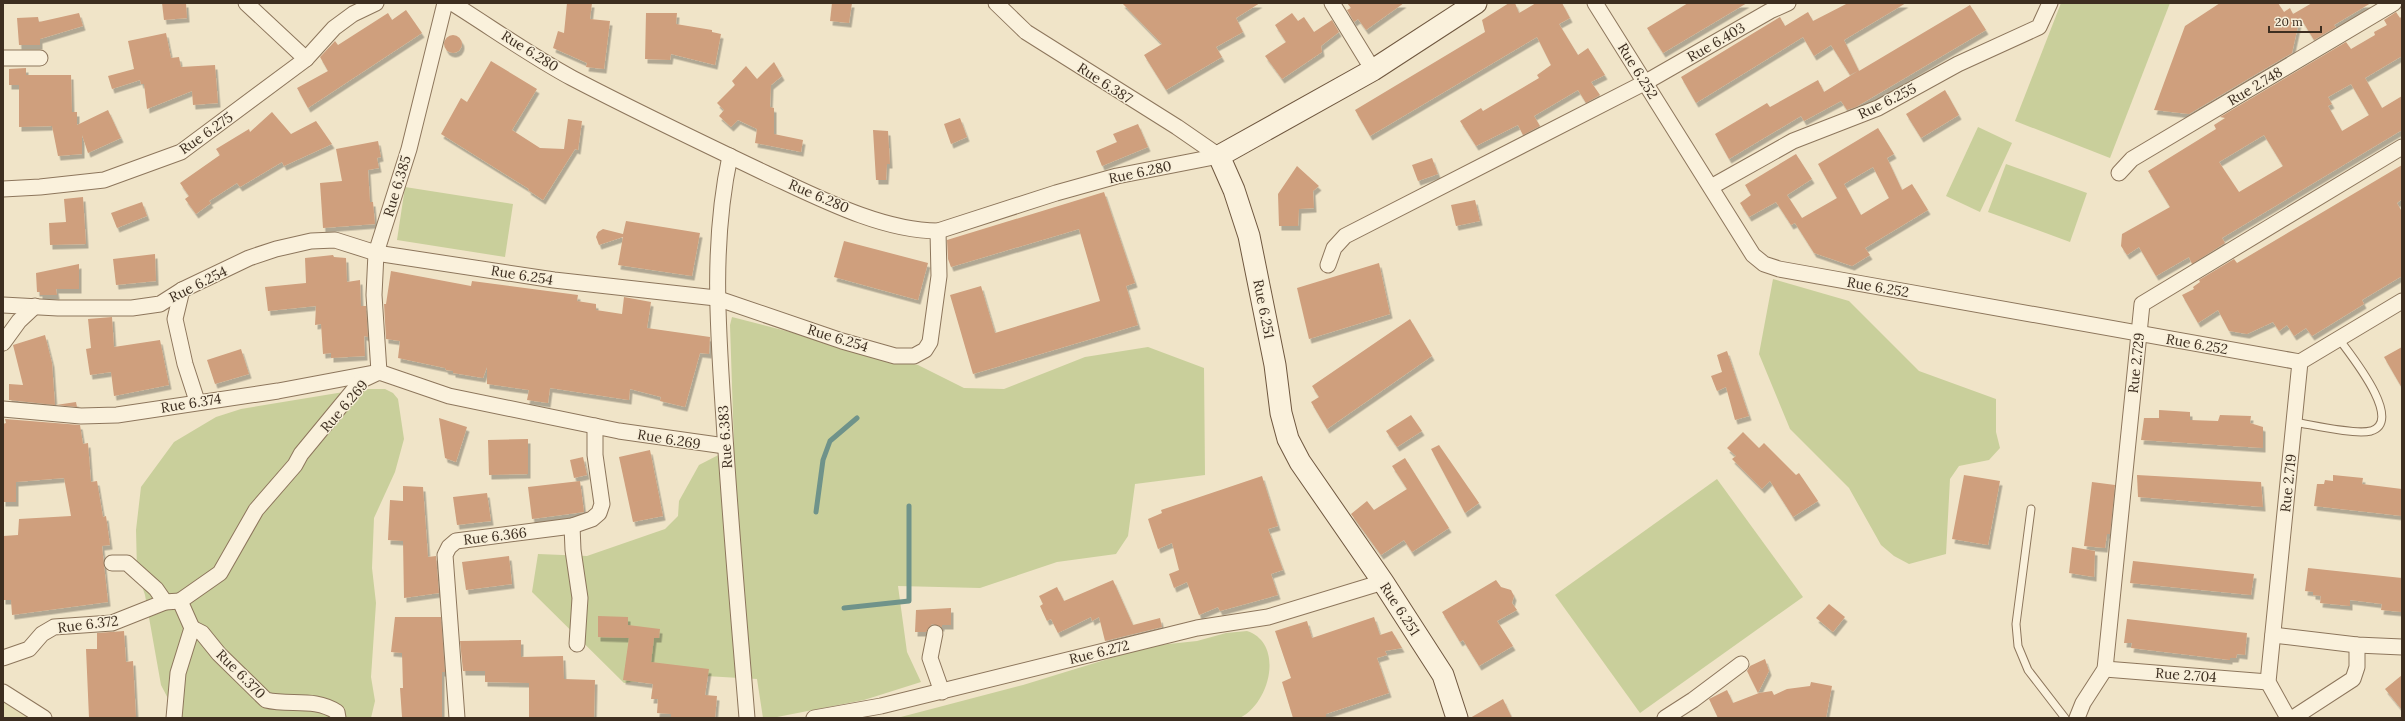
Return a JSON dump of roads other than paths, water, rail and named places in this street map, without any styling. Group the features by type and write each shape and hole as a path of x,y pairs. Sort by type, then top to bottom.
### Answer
{"main road":[{"path":"1219,156 1373,70 1476,3"},
{"name":"Rue 6.251","path":"1219,156 1234,190 1249,236 1275,365 1280,413 1288,439 1300,462 1383,582 1443,675 1457,718"}],"street":[{"path":"246,3 306,59"},
{"name":"Rue 6.275","path":"3,188 40,187 104,180 181,152 306,59 334,28 353,14 376,3"},
{"name":"Rue 6.385","path":"379,372 374,295 376,253 408,149 444,3"},
{"name":"Rue 6.280","path":"452,3 571,77 730,156 812,195 867,216 919,231 938,231 1056,193 1117,176 1219,156"},
{"name":"Rue 6.387","path":"996,3 1026,32 1177,127 1219,156"},
{"path":"1332,3 1373,70"},
{"name":"Rue 6.252","path":"1595,3 1646,82 1753,255 1764,264 1779,269 2300,362"},
{"name":"Rue 6.403","path":"1328,265 1334,248 1345,236 1646,82 1770,11 1788,3"},
{"name":"Rue 6.255","path":"1711,187 1793,141 1878,108 1958,64 2039,27 2050,3"},
{"name":"Rue 2.748","path":"2118,173 2132,159 2394,3"},
{"path":"2398,3 2402,8"},
{"path":"3,58 40,58"},
{"name":"Rue 2.729","path":"2077,718 2083,703 2105,669 2142,304 2402,147"},
{"name":"Rue 6.383","path":"730,156 719,219 716,298 725,446 747,718"},
{"name":"Rue 6.254","path":"3,305 58,308 132,308 160,304 182,290 249,258 276,249 311,241 335,240 376,253 554,280 716,298 895,356 914,356 925,350 930,342 939,276 938,231"},
{"path":"182,290 175,319 182,350 197,401"},
{"path":"2300,362 2402,301"},
{"path":"3,343 19,321 35,306"},
{"name":"Rue 2.719","path":"2268,682 2300,362"},
{"name":"Rue 6.374","path":"3,410 81,416 117,415 197,401 278,390 379,372"},
{"name":"Rue 6.269","path":"172,602 220,573 256,510 295,465 301,454 362,380 379,372 450,396 595,426 725,446"},
{"name":"Rue 6.366","path":"457,718 445,555 449,547 456,541 572,526 596,516 599,513 602,504 595,455 595,426"},
{"path":"572,526 573,550 580,598 577,644"},
{"path":"112,563 127,563 172,602 192,628 178,673 174,718"},
{"name":"Rue 6.272","path":"814,718 880,706 942,692 1197,628 1268,616 1383,582"},
{"name":"Rue 6.372","path":"3,658 29,649 42,634 54,627 112,624 172,602"},
{"name":"Rue 6.370","path":"192,628 202,633 219,654 266,700 276,703 303,701 326,705 337,712 338,718"},
{"path":"935,633 930,658 942,692"},
{"path":"2273,635 2357,645 2402,647"},
{"path":"2293,718 2353,679 2357,666 2357,645"},
{"path":"1665,718 1693,700 1741,664"},
{"name":"Rue 2.704","path":"2105,669 2268,682"},
{"path":"2268,682 2288,718"},
{"path":"3,692 44,718"}],"lane":[{"path":"2294,422 2354,431 2371,431 2379,426 2383,419 2382,400 2339,339"},
{"path":"2032,509 2016,624 2018,646 2028,670 2065,718"}],"waterway":[{"path":"816,512 823,460 830,441 857,418"},
{"path":"844,608 909,601 909,506"}]}
